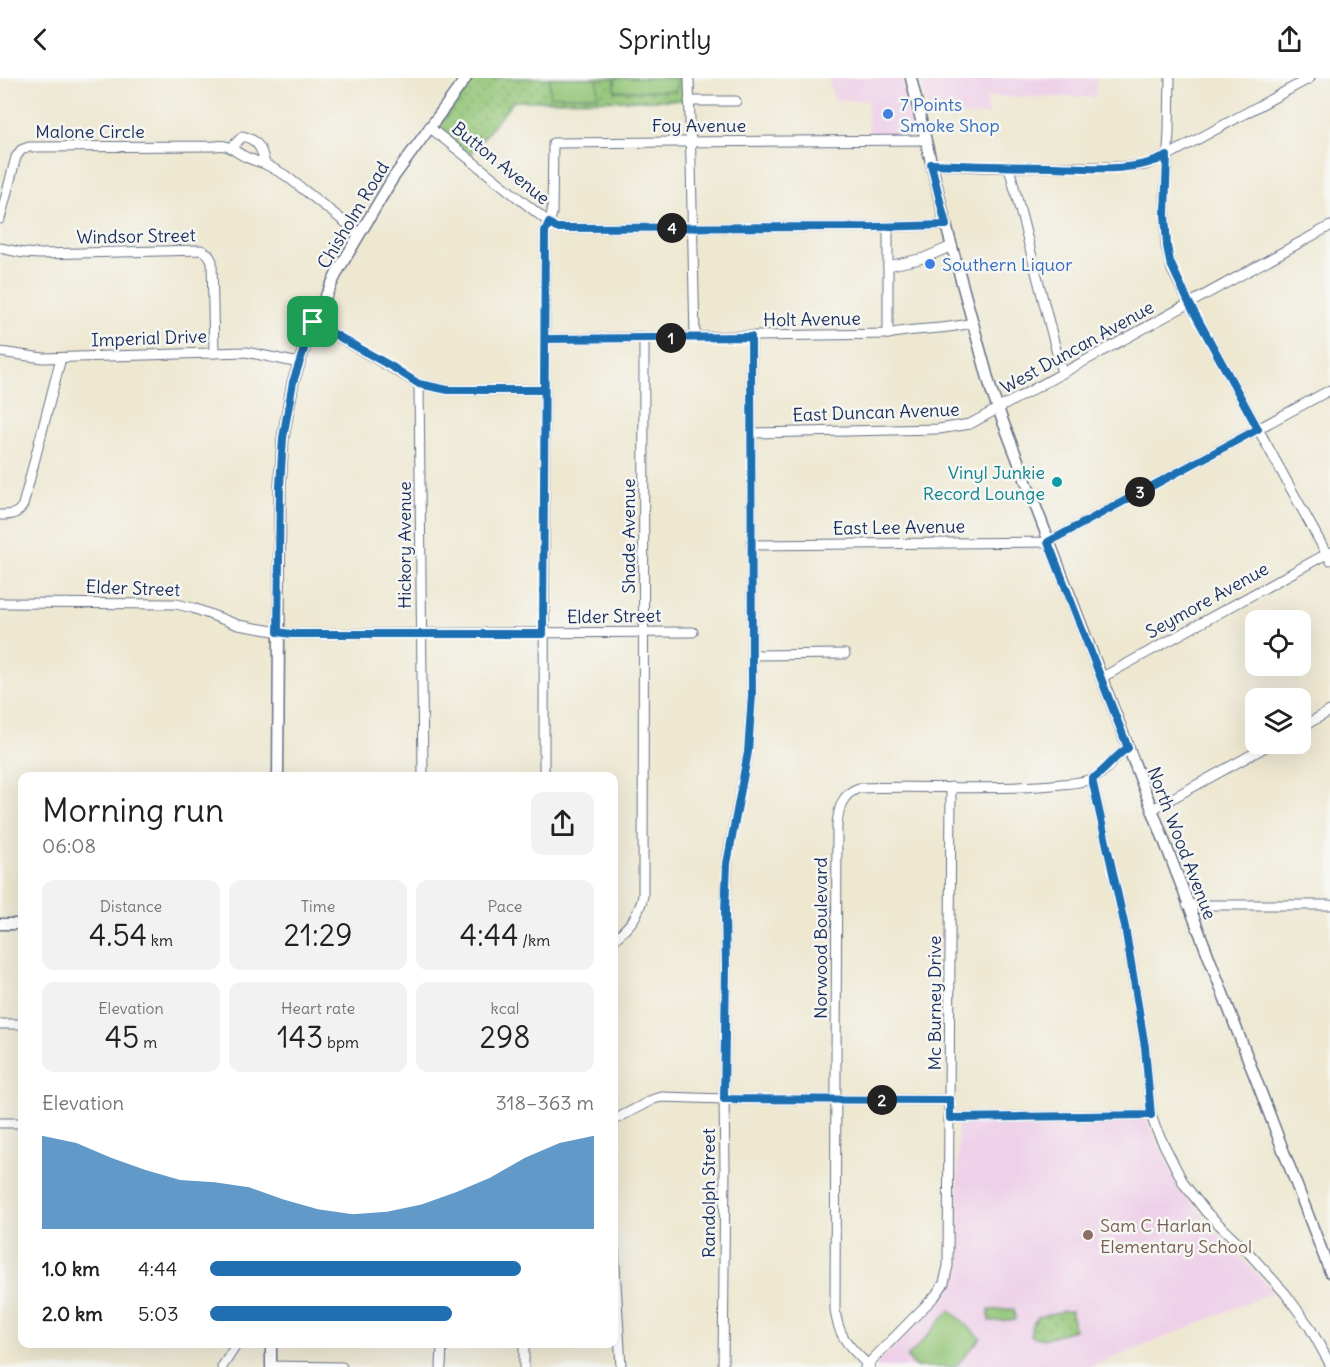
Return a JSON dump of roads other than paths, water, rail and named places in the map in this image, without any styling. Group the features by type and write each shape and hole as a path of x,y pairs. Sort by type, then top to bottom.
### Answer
{"main road":[{"name":"Chisholm Road","path":"278,772 282,454 288,406 298,363 313,322 393,178 466,78"},
{"name":"North Wood Avenue","path":"911,78 946,225 984,370 998,410 1330,1272"},
{"path":"0,924 18,924"},
{"path":"271,1348 271,1367"}],"street":[{"path":"689,78 694,337"},
{"path":"1170,78 1165,214 1167,246 1173,270 1189,303 1329,555"},
{"path":"931,164 1009,167 1145,165 1167,156 1310,78"},
{"path":"689,101 736,101"},
{"name":"Button Avenue","path":"429,127 556,228 946,225"},
{"name":"Malone Circle","path":"232,147 243,136 252,138 263,151 265,164"},
{"name":"Foy Avenue","path":"549,223 552,214 553,143 925,140"},
{"name":"Malone Circle","path":"0,219 16,157 21,150 28,147 223,144 285,175 360,234"},
{"path":"1009,167 1062,373"},
{"path":"544,772 545,231 549,223"},
{"name":"West Duncan Avenue","path":"998,410 1330,226"},
{"path":"888,227 888,334"},
{"path":"888,266 924,258 952,246"},
{"name":"Windsor Street","path":"0,248 40,254 201,250 208,254 212,261 214,353"},
{"path":"313,322 419,384 448,390 544,390"},
{"name":"Holt Avenue","path":"545,339 888,334 906,330 958,327 972,323"},
{"name":"Randolph Street","path":"723,1367 727,864 748,752 752,695 751,337"},
{"name":"Shade Avenue","path":"618,936 640,911 643,896 644,338"},
{"name":"Imperial Drive","path":"0,352 62,358 246,352 298,363"},
{"path":"0,515 19,512 23,505 62,358"},
{"name":"Hickory Avenue","path":"419,384 423,772"},
{"path":"1048,542 1330,390"},
{"name":"East Duncan Avenue","path":"752,433 955,428 970,424 998,410"},
{"name":"East Lee Avenue","path":"751,545 1048,542"},
{"name":"Seymore Avenue","path":"1101,678 1329,555"},
{"name":"Elder Street","path":"0,603 176,604 238,625 291,634 693,632"},
{"path":"752,655 845,654"},
{"path":"1311,722 1330,711"},
{"path":"1128,748 1122,751 1103,773 1092,779 1125,927 1145,1047 1151,1115 1184,1184 1206,1212 1247,1251 1285,1293 1309,1326 1330,1364"},
{"path":"1151,810 1253,754"},
{"name":"Norwood Boulevard","path":"867,1366 849,1348 836,1321 837,824 841,803 850,791 859,788 1030,787 1092,779"},
{"name":"Mc Burney Drive","path":"867,1366 935,1296 944,1283 950,1250 951,787"},
{"path":"1187,904 1330,905"},
{"path":"0,1024 18,1024"},
{"path":"618,1118 662,1097 950,1100"},
{"path":"950,1118 1151,1115"},
{"path":"0,1123 18,1123"},
{"path":"618,1316 621,1367"},
{"path":"222,1367 234,1348"},
{"path":"441,1367 442,1348"},
{"path":"524,1348 524,1367"},
{"path":"271,1367 342,1367"}],"place":[{"name":"7 Points Smoke Shop","path":"888,114"},
{"name":"Southern Liquor","path":"930,264"},
{"name":"Vinyl Junkie Record Lounge","path":"1057,482"},
{"name":"Sam C Harlan Elementary School","path":"1088,1235"}]}
